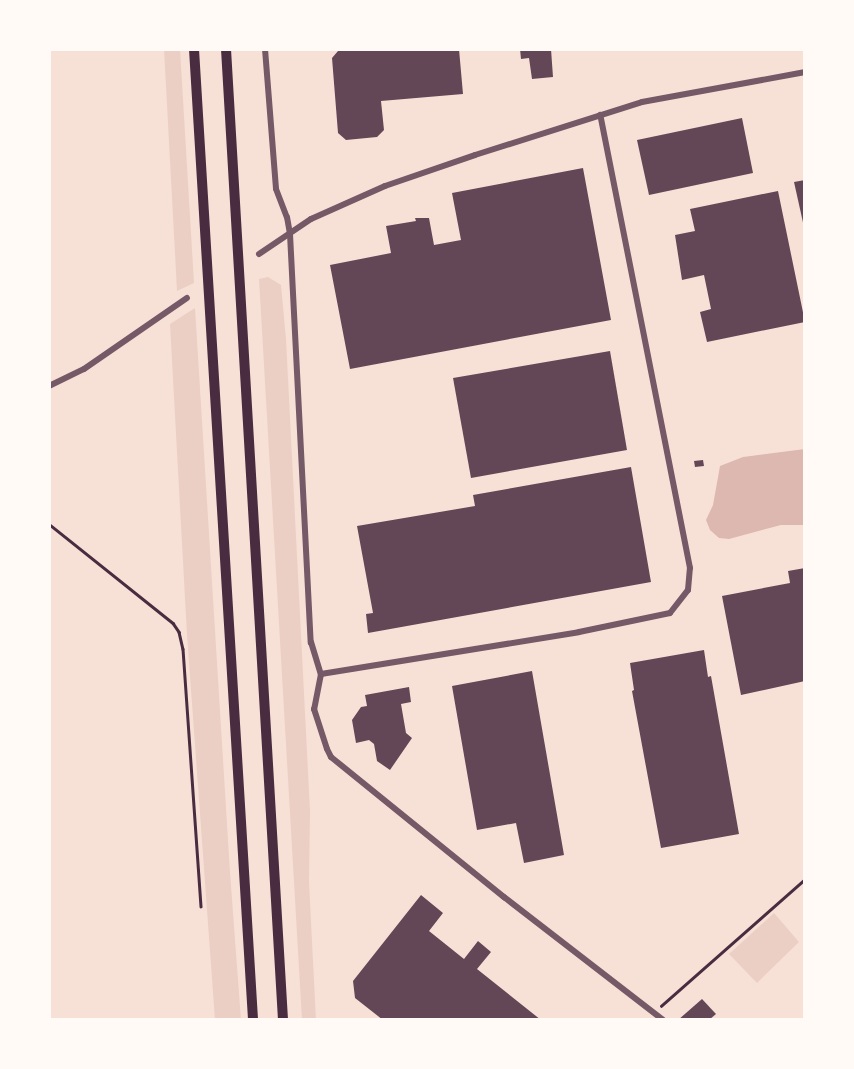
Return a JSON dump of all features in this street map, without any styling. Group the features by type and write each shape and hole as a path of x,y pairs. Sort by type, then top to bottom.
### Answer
{"highway":[{"path":"194,49 253,1020"},
{"path":"226,49 283,1020"}],"street":[{"path":"265,49 276,189 290,234 311,642 321,674 314,709 331,757 663,1020"},
{"path":"259,254 311,219 385,186 642,102 805,72"},
{"path":"321,674 579,632 670,613 688,590 690,568 600,116"},
{"path":"49,386 84,369 187,298"}],"path":[{"path":"49,524 173,623 183,649 201,906"},
{"path":"653,1013 805,879"}],"shaded area":[{"path":"164,49 180,49 194,283 177,291"},
{"path":"268,277 281,285 286,339 310,811 309,882 316,1020 302,1020 259,279"},
{"path":"195,308 241,1020 215,1020 187,635 170,324"},
{"path":"805,449 805,525 781,525 729,539 719,538 710,530 706,520 713,505 720,466 743,457"},
{"path":"774,913 799,942 757,983 729,954"}],"building":[{"path":"459,49 463,94 381,101 384,130 377,137 346,140 338,133 332,58 338,51"},
{"path":"520,49 551,49 553,77 532,79 529,58 521,59"},
{"path":"742,118 753,173 649,195 637,140"},
{"path":"583,168 611,320 350,369 330,265 391,253 386,226 416,221 415,218 429,218 434,245 461,240 452,193"},
{"path":"805,180 805,227 804,227 794,182"},
{"path":"778,191 805,322 707,342 700,312 711,309 704,275 682,280 675,235 695,231 690,209"},
{"path":"610,351 627,450 471,478 453,378"},
{"path":"703,460 704,466 695,467 694,461"},
{"path":"631,467 651,582 368,633 366,614 373,613 357,526 475,506 473,495"},
{"path":"805,568 805,681 741,695 722,596 790,583 788,571"},
{"path":"704,650 739,834 661,848 632,691 630,663"},
{"path":"532,671 564,855 524,863 516,823 477,830 452,686"},
{"path":"409,687 411,702 401,704 406,733 412,738 390,770 377,761 374,744 369,740 356,743 352,720 361,707 367,706 365,695"},
{"path":"421,895 443,913 429,931 464,959 478,941 491,952 477,969 541,1020 383,1020 355,998 353,981"},
{"path":"702,999 716,1014 709,1020 678,1020"}]}
